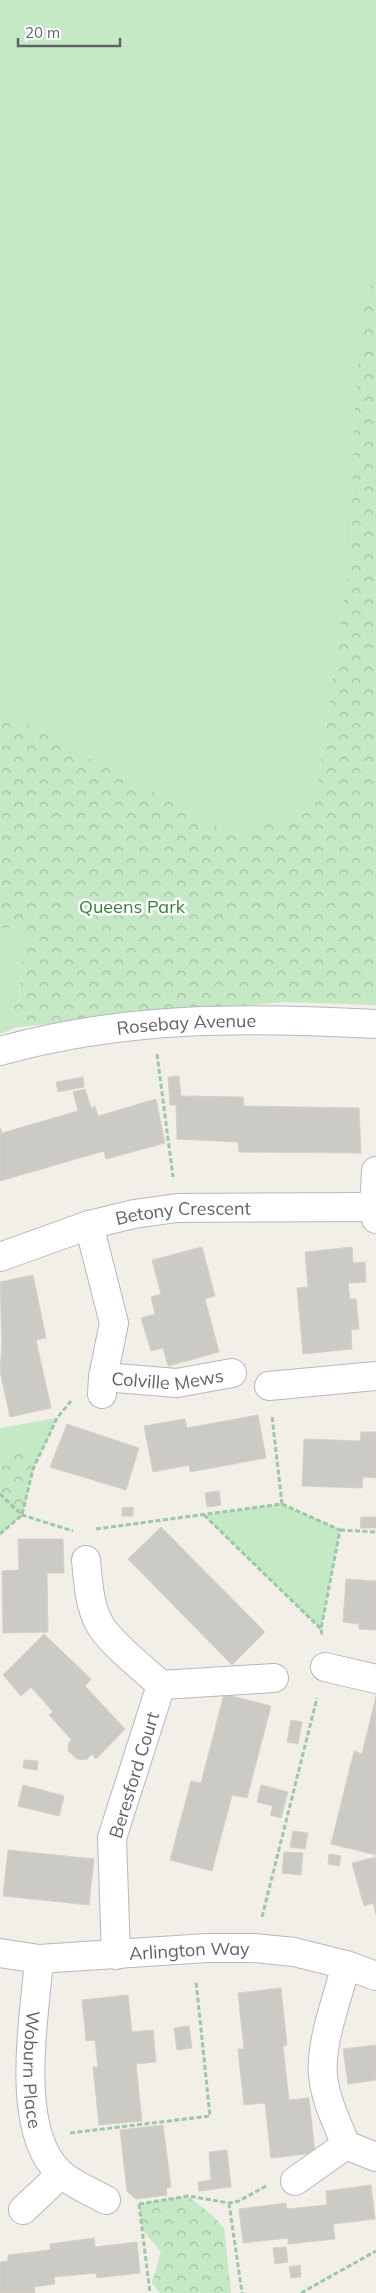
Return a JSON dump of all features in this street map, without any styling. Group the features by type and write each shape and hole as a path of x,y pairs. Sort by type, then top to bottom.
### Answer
{"street":[{"name":"Rosebay Avenue","path":"0,1051 42,1039 112,1027 275,1019 376,1024"},
{"path":"375,1213 376,1171"},
{"name":"Betony Crescent","path":"0,1257 89,1225 134,1214 177,1208 375,1213"},
{"name":"Colville Mews","path":"89,1225 114,1323 102,1385 177,1383 232,1373"},
{"path":"268,1386 376,1376"},
{"path":"86,1560 91,1598 98,1622 124,1652 161,1685 274,1678"},
{"path":"325,1667 376,1679"},
{"name":"Beresford Court","path":"116,1956 112,1838 161,1685"},
{"name":"Arlington Way","path":"0,1953 39,1959 254,1948 294,1952 346,1965 376,1976"},
{"name":"Woburn Place","path":"39,1959 29,2090 37,2137 50,2161 61,2174 106,2200"},
{"path":"346,1965 325,2046 323,2075 333,2112 346,2145 376,2157"},
{"path":"295,2181 346,2145"},
{"path":"23,2210 61,2174"}],"path":[{"path":"154,1024 177,1208"},
{"path":"0,1534 22,1515 33,1469 57,1418 78,1393 102,1385"},
{"path":"268,1386 282,1504"},
{"path":"0,1494 22,1515 78,1532"},
{"path":"87,1531 282,1504 340,1530 376,1532"},
{"path":"204,1515 321,1629"},
{"path":"254,1948 325,1667 321,1629 340,1530"},
{"path":"37,2137 210,2116 192,1950"},
{"path":"106,2200 139,2204 188,2196 229,2202 239,2201 266,2186 295,2181"},
{"path":"229,2202 242,2293"},
{"path":"139,2204 150,2293"},
{"path":"301,2293 376,2251"}],"green space":[{"path":"0,0 376,0 376,263 362,314 354,419 351,552 314,811 232,834 0,710"},
{"name":"Queens Park","path":"376,263 376,1005 284,1002 17,1027 18,1014 0,1015 0,1006 19,1002 24,927 0,928 0,710 232,834 314,811 351,552 354,419 362,313"},
{"path":"24,927 17,1027 0,1034 0,928"},
{"path":"57,1418 33,1469 22,1515 0,1534 0,1428"},
{"path":"22,1451 33,1469 22,1515 0,1494 0,1459 5,1454"},
{"path":"282,1504 340,1530 321,1629 204,1515"},
{"path":"188,2196 212,2215 224,2228 231,2293 160,2293 152,2283 161,2252 142,2229 139,2204"}],"building":[{"path":"179,1076 181,1096 243,1097 244,1106 359,1108 361,1153 239,1152 238,1142 177,1139 176,1105 170,1105 168,1077"},
{"path":"83,1077 84,1087 58,1092 56,1082"},
{"path":"85,1089 91,1108 95,1106 98,1116 156,1099 165,1143 106,1159 104,1151 0,1181 0,1127 2,1133 78,1111 73,1092"},
{"path":"202,1247 215,1296 205,1299 219,1352 168,1366 163,1348 151,1351 141,1318 155,1314 151,1297 161,1294 152,1260"},
{"path":"352,1247 353,1263 365,1262 366,1282 348,1283 350,1299 356,1299 359,1329 351,1330 352,1349 303,1354 297,1288 308,1287 305,1252"},
{"path":"33,1275 46,1338 36,1340 51,1408 10,1417 0,1371 2,1342 0,1282"},
{"path":"258,1415 266,1458 190,1472 189,1465 153,1472 144,1426 185,1419 187,1428"},
{"path":"67,1424 139,1448 126,1490 50,1467"},
{"path":"361,1432 376,1432 376,1478 363,1477 362,1488 302,1486 304,1439 360,1441"},
{"path":"219,1491 221,1505 207,1507 205,1493"},
{"path":"133,1507 133,1516 122,1516 122,1508"},
{"path":"361,1517 376,1517 376,1528 360,1528"},
{"path":"161,1527 265,1632 232,1665 128,1559"},
{"path":"18,1539 63,1539 64,1573 47,1573 48,1632 3,1633 2,1571 19,1570"},
{"path":"346,1579 376,1581 376,1630 359,1629 359,1624 343,1622"},
{"path":"44,1634 91,1679 85,1686 125,1729 96,1759 92,1754 86,1760 77,1759 68,1751 69,1742 72,1740 49,1715 53,1712 31,1687 21,1696 3,1675"},
{"path":"224,1694 271,1706 247,1798 232,1795 212,1871 170,1860 191,1781 201,1783"},
{"path":"376,1696 376,1855 331,1844 354,1751 362,1754"},
{"path":"291,1720 302,1722 298,1744 287,1742"},
{"path":"24,1760 38,1761 37,1770 23,1768"},
{"path":"23,1785 64,1796 59,1816 18,1806"},
{"path":"261,1785 288,1792 281,1818 270,1815 273,1806 257,1802"},
{"path":"293,1831 308,1833 305,1849 290,1847"},
{"path":"8,1850 94,1859 89,1905 3,1896"},
{"path":"284,1852 303,1853 301,1875 282,1873"},
{"path":"329,1854 341,1856 339,1866 328,1864"},
{"path":"376,1857 376,1915 373,1903 364,1906 352,1863"},
{"path":"281,1988 287,2045 283,2046 289,2100 309,2098 315,2153 271,2158 265,2103 244,2105 238,2049 244,2049 238,1993"},
{"path":"128,1995 132,2032 153,2030 156,2062 136,2064 142,2121 99,2125 93,2067 98,2067 95,2040 86,2041 82,2000"},
{"path":"189,2026 192,2048 177,2050 174,2028"},
{"path":"376,2045 376,2080 348,2084 343,2049"},
{"path":"163,2125 171,2187 166,2188 167,2195 136,2199 127,2191 120,2130"},
{"path":"227,2150 231,2187 199,2191 198,2182 211,2180 209,2152"},
{"path":"371,2185 375,2219 333,2224 335,2239 288,2244 288,2238 243,2243 239,2209 286,2203 287,2209 327,2205 326,2191"},
{"path":"94,2238 95,2247 137,2242 140,2273 97,2278 96,2273 54,2277 55,2284 34,2287 35,2293 0,2293 0,2262 8,2261 8,2255 50,2250 50,2244"},
{"path":"286,2247 288,2262 275,2264 273,2248"},
{"path":"300,2265 301,2277 291,2278 289,2267"}]}
